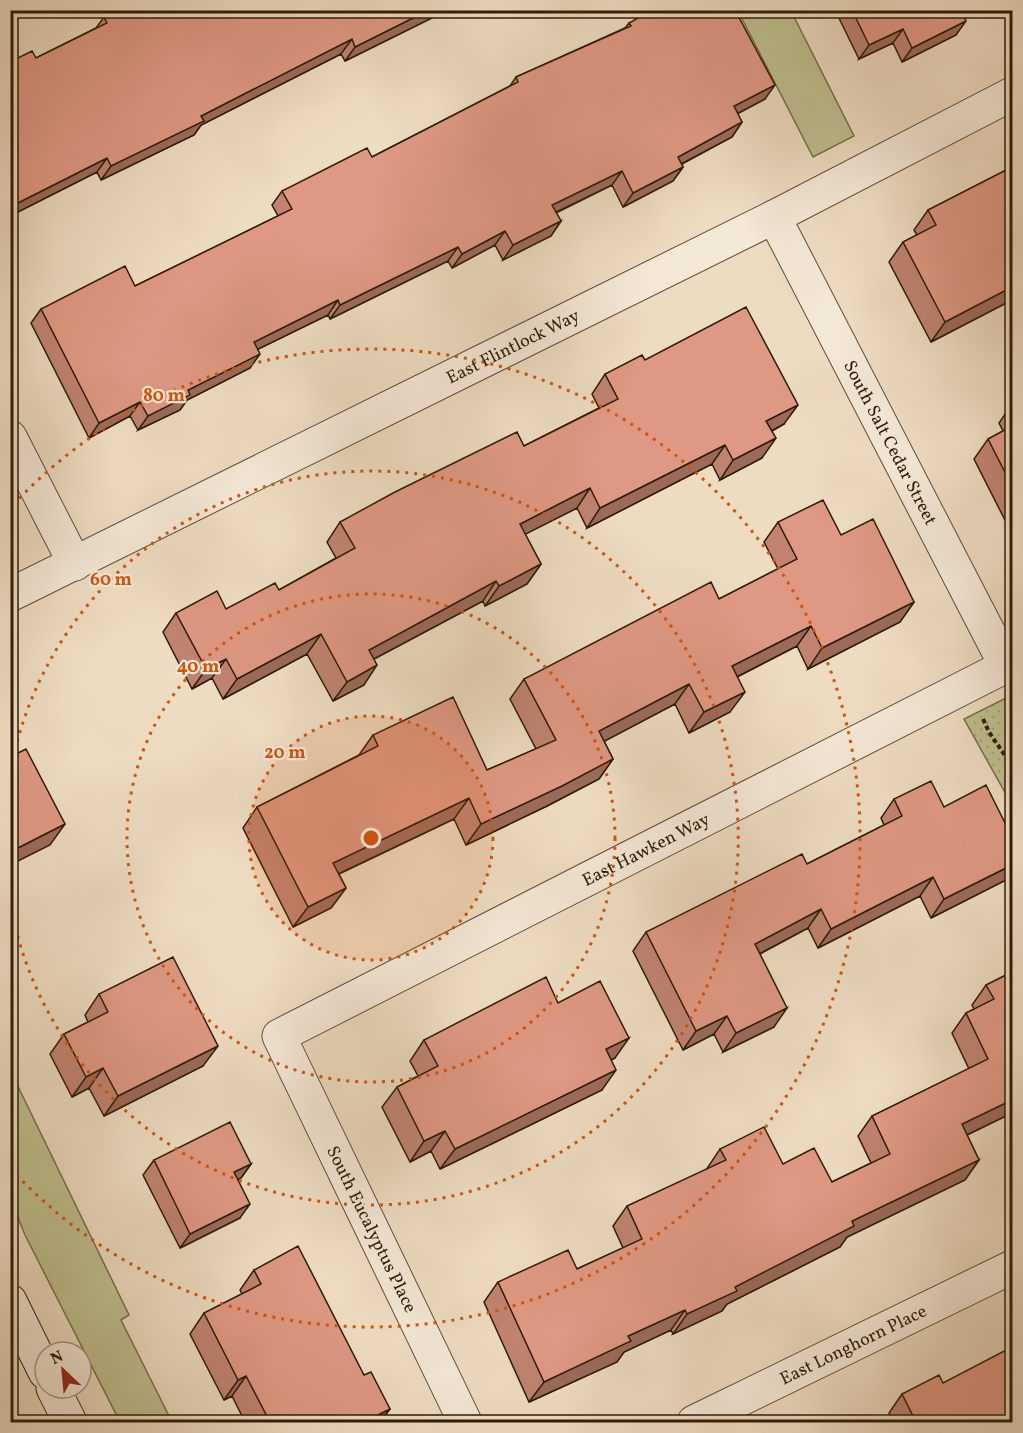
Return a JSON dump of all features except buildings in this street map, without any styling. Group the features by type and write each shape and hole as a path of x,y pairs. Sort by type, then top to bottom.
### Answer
{"street":[{"name":"East Flintlock Way","path":"10,595 774,217 1012,94"},
{"name":"South Salt Cedar Street","path":"774,217 1010,665"},
{"path":"10,437 75,564"},
{"name":"East Hawken Way","path":"279,1036 1010,665"},
{"name":"South Eucalyptus Place","path":"279,1036 465,1422"},
{"name":"East Longhorn Place","path":"694,1422 1012,1267"},
{"path":"10,1301 33,1348"},
{"path":"59,1400 70,1422"}],"path":[{"path":"967,686 989,732 1012,766"}],"green space":[{"path":"738,11 791,11 854,136 813,157"},
{"path":"1012,695 1012,805 964,719"},
{"path":"10,1070 129,1315 121,1320 172,1422 120,1422 93,1369 93,1340 78,1340 25,1235 11,1200"}]}
